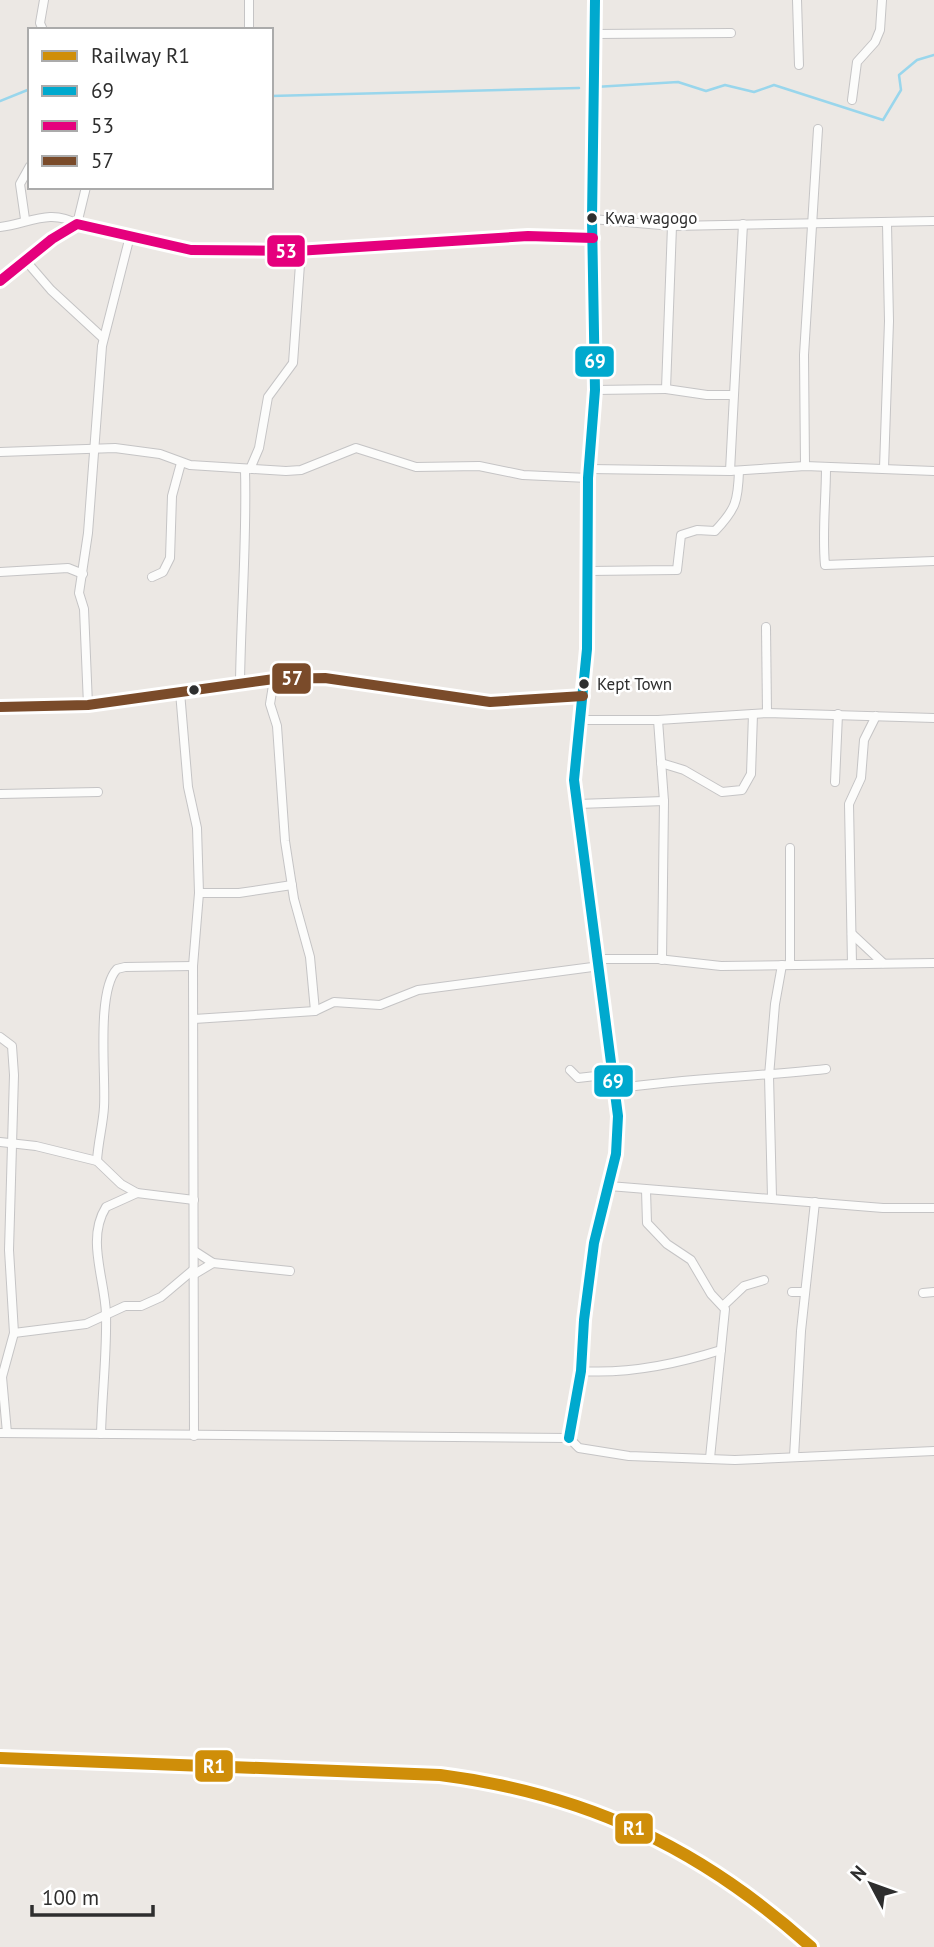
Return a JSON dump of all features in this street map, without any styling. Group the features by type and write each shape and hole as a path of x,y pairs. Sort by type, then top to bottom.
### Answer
{"street":[{"path":"42,28 40,23 44,0"},
{"path":"249,0 249,28"},
{"path":"569,1438 581,1371 584,1320 594,1243 609,1186 617,1138 613,1074 600,962 574,780 583,696 589,473 595,390 592,219 596,0"},
{"path":"797,0 799,65"},
{"path":"852,100 857,62 875,42 880,30 882,0"},
{"path":"595,34 732,33"},
{"path":"805,466 804,355 818,130"},
{"path":"25,219 20,184 28,170"},
{"path":"0,281 52,239 77,224 86,189"},
{"path":"0,226 16,224 25,219 65,217 77,224 191,250 297,251 528,236 593,238"},
{"path":"592,219 672,226 887,224 934,220"},
{"path":"588,571 676,571 681,535 697,530 715,531 732,513 738,494 733,395 743,224"},
{"path":"884,468 889,321 887,224"},
{"path":"666,389 672,226"},
{"path":"88,705 84,609 79,593 83,574 103,338 130,236"},
{"path":"240,682 248,469 259,448 268,397 293,363 300,264 297,251"},
{"path":"26,261 51,290 103,338"},
{"path":"595,390 666,389 707,395 733,395"},
{"path":"0,452 93,449 144,451 181,463 301,470 356,448 416,467 487,467 523,475 735,471 805,466 934,471"},
{"path":"152,577 163,572 170,558 172,496 181,463"},
{"path":"826,467 828,493 823,525 825,565 934,561"},
{"path":"0,572 68,568 83,574"},
{"path":"766,627 767,713"},
{"path":"0,707 88,705 240,682 325,678 490,702 583,696"},
{"path":"274,679 270,704 276,719 285,841 292,885 310,957 314,1012"},
{"path":"180,692 188,787 197,828 199,893 193,966 196,1252 194,1436"},
{"path":"579,720 658,720 767,713 934,718"},
{"path":"835,782 838,714"},
{"path":"661,762 684,770 722,792 742,790 751,774 753,715"},
{"path":"852,964 849,804 861,778 864,740 876,716"},
{"path":"658,720 664,801 662,960"},
{"path":"0,794 98,792"},
{"path":"578,804 664,801"},
{"path":"772,1197 769,1076 773,1018 786,965 790,848"},
{"path":"199,893 239,893 292,885"},
{"path":"852,934 883,963"},
{"path":"194,1019 314,1012 328,1003 380,1005 418,990 600,962 662,960 720,966 934,963"},
{"path":"97,1161 104,1105 103,1069 108,983 117,969 125,967 193,966"},
{"path":"0,1037 12,1046 13,1056 9,1250 14,1333 2,1377 4,1433 569,1438 579,1448 604,1453 710,1458 934,1451"},
{"path":"614,1089 674,1079 769,1076 826,1069"},
{"path":"570,1070 579,1078 613,1074"},
{"path":"0,1142 97,1161 121,1184 136,1193 194,1200"},
{"path":"609,1186 934,1208"},
{"path":"646,1190 647,1223 667,1244 691,1260 711,1294 724,1305 726,1313 710,1458"},
{"path":"101,1434 106,1314 97,1261 100,1216 106,1207 136,1193"},
{"path":"794,1457 795,1409 815,1202"},
{"path":"196,1252 212,1263 290,1271"},
{"path":"14,1333 86,1324 125,1306 141,1306 161,1297 194,1271 212,1263"},
{"path":"724,1305 744,1286 764,1280"},
{"path":"792,1292 805,1292"},
{"path":"923,1293 934,1292"},
{"path":"581,1371 680,1362 721,1350"}],"waterway":[{"path":"595,87 678,82 706,91 725,85 754,92 774,85 883,120 901,90 899,75 917,60 934,55"},
{"path":"273,96 579,88"},
{"path":"0,101 28,90"}],"rail line":[{"name":"R1","path":"0,1758 440,1775 494,1784 545,1796 593,1812 684,1854 770,1912 811,1947"}],"transit line":[{"name":"69","path":"569,1438 581,1371 584,1320 594,1243 616,1154 618,1116 574,780 587,649 588,478 595,390 592,219 595,0"},
{"name":"53","path":"0,281 52,239 77,224 191,250 297,251 528,236 593,238"},
{"name":"57","path":"0,707 88,705 274,679 325,678 490,702 583,696"}],"place":[{"name":"Kwa wagogo","path":"592,218"},
{"name":"Kept Town","path":"584,684"}]}
